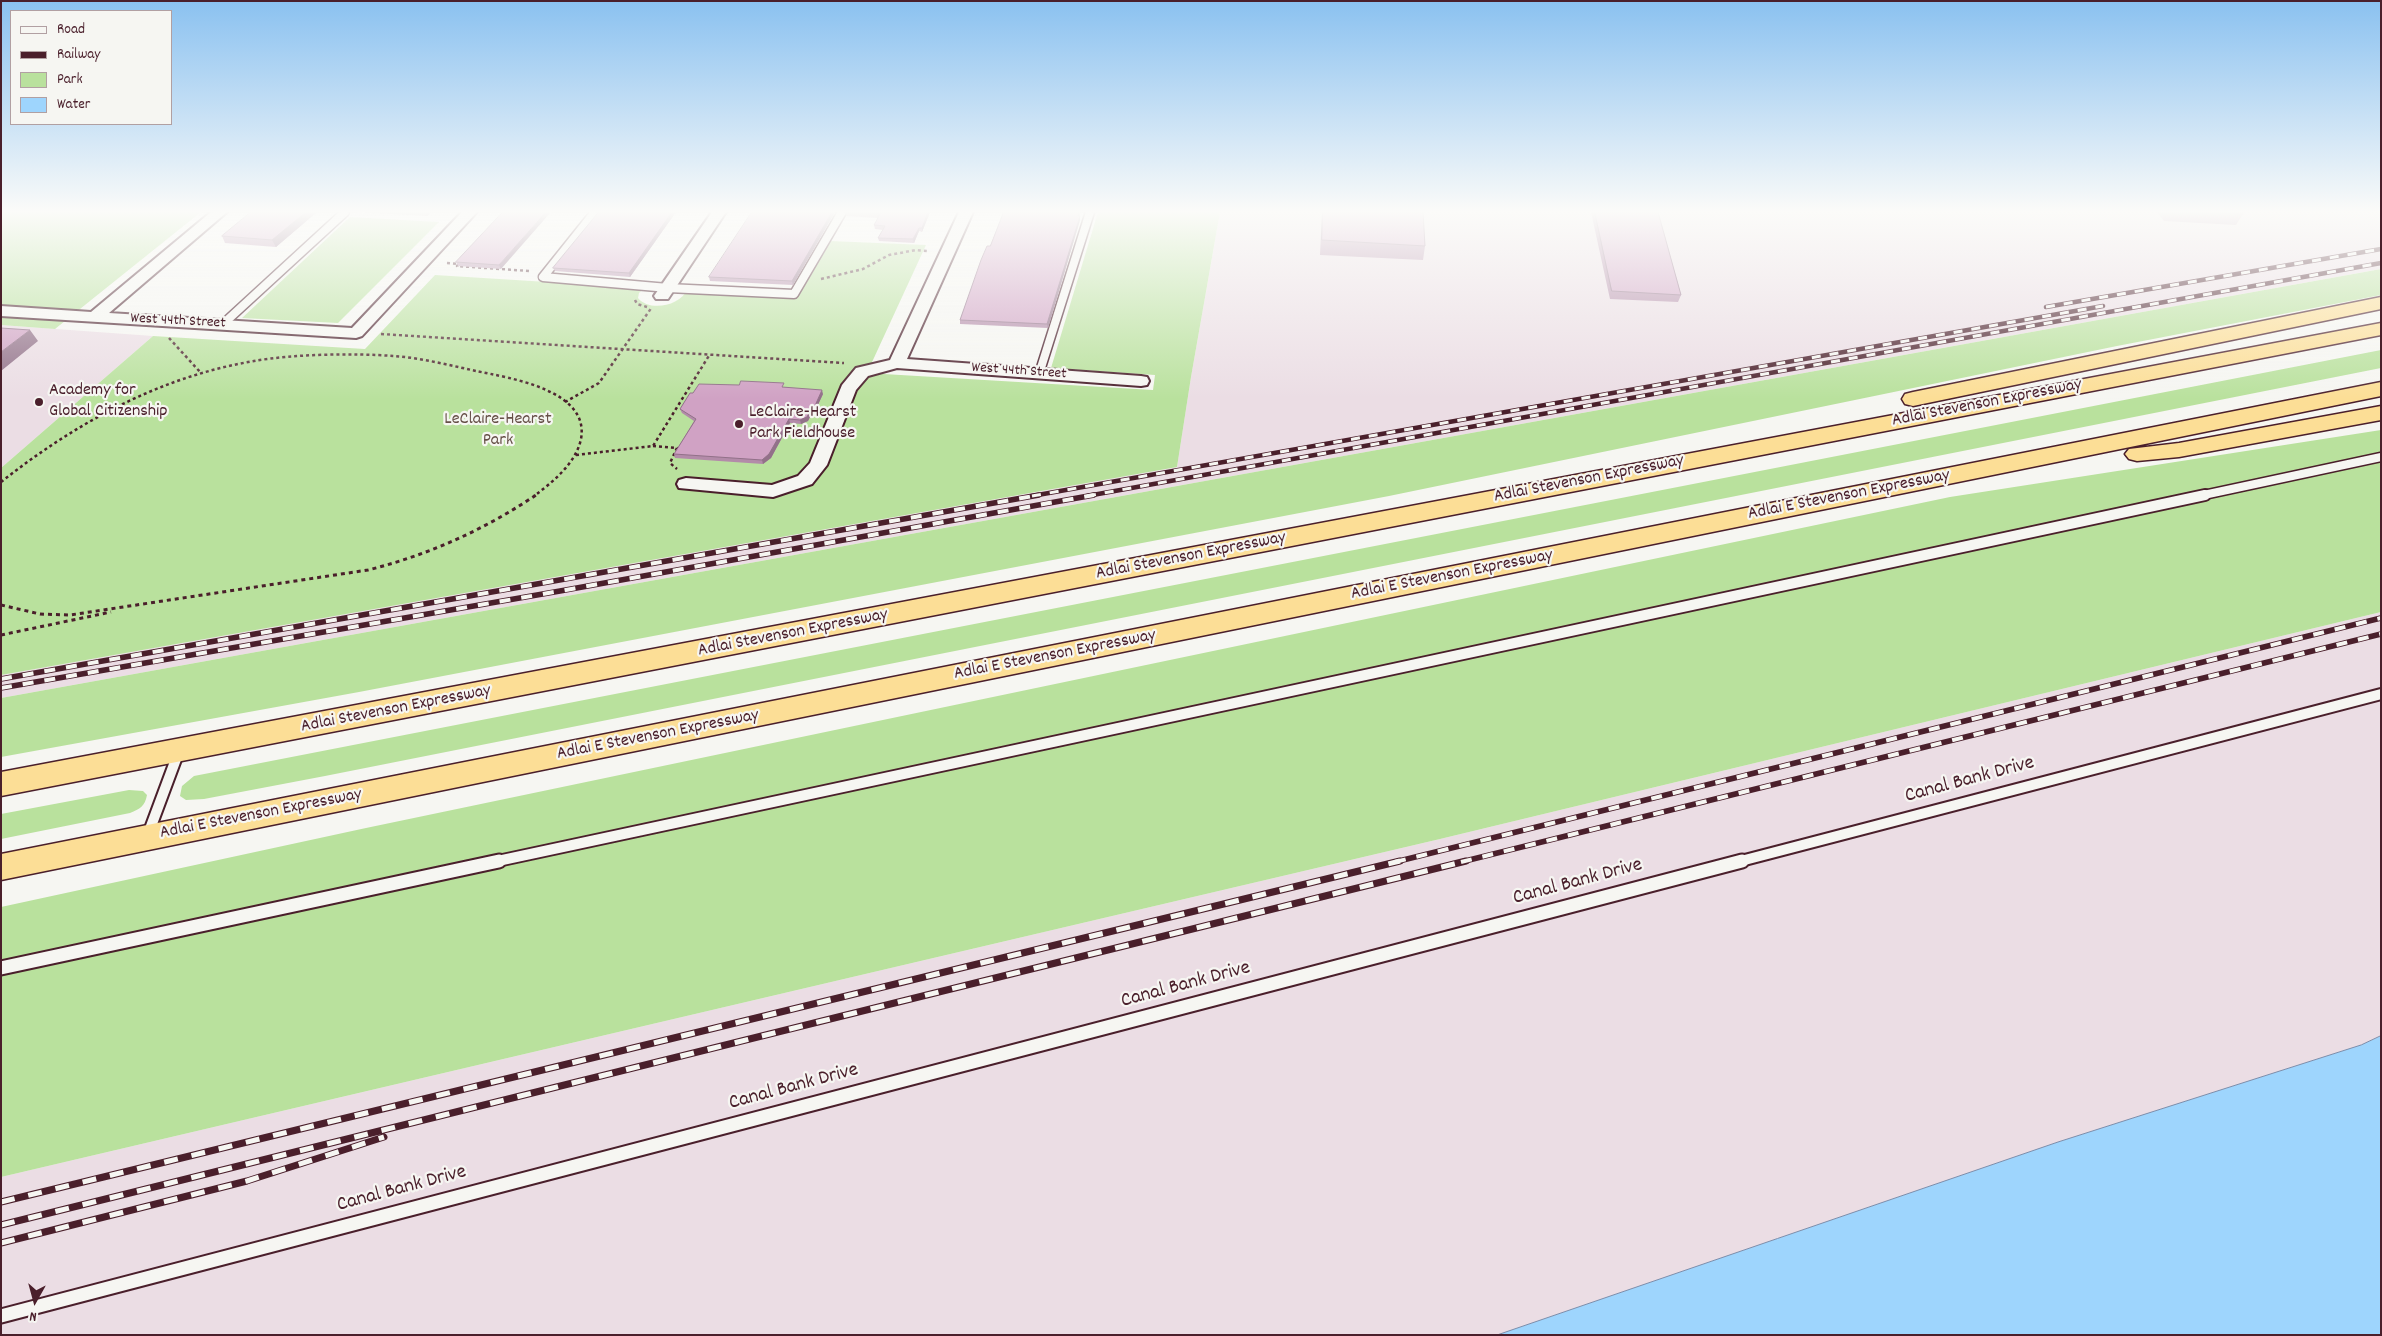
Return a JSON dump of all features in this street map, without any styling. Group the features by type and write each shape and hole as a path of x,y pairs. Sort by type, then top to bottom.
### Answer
{"highway":[{"path":"1493,498 1682,447 2381,303"},
{"name":"Adlai Stevenson Expressway","path":"1,784 2381,329"},
{"path":"1964,473 2381,388"},
{"path":"1964,473 2179,450 2381,414"},
{"name":"Adlai E Stevenson Expressway","path":"1,867 1964,473"}],"street":[{"path":"94,317 145,274"},
{"name":"West 44th Street","path":"1,311 356,332 411,274"},
{"path":"661,296 676,274"},
{"path":"897,363 938,274"},
{"name":"West 44th Street","path":"683,477 773,491 805,480 818,465 848,389 862,372 897,363 1141,381"}],"lane":[{"path":"223,324 277,274"},
{"path":"545,274 543,277 661,296 794,294 806,274"},
{"path":"1039,374 1070,274"},
{"path":"1,968 2381,457"},
{"name":"Canal Bank Drive","path":"1,1316 2381,694"},
{"path":"147,837 179,751"}],"path":[{"path":"565,402 600,383 661,296"},
{"path":"166,334 201,372"},
{"path":"379,334 852,364"},
{"path":"653,446 710,354"},
{"path":"1,482 63,436 155,388 201,372 255,360 391,356 429,360 526,382 546,390 574,410 583,423 583,438 576,455 545,489 525,503 469,535 412,558 303,581 63,616 29,612 1,605"},
{"path":"576,455 653,446 677,448 670,463 683,477"},
{"path":"1,635 70,622 124,608"}],"shaded area":[{"path":"1209,274 2351,274 1,698 1,675 1177,467"},
{"name":"Academy for Global Citizenship","path":"1,325 153,336 1,468"},
{"path":"2381,612 2381,1036 2361,1045 2058,1142 1497,1335 1,1335 1,1177 1440,839"}],"green space":[{"path":"1,274 123,274 55,329 1,325"},
{"path":"289,274 387,274 338,323 242,318"},
{"name":"LeClaire-Hearst Park","path":"811,274 912,274 867,373 1153,390 1155,375 1051,368 1079,274 1209,274 1177,467 1,675 1,468 153,336 365,349 435,275 644,288 639,293 638,298 649,305 656,306 678,300 687,290 798,297"},
{"path":"2351,274 2381,274 2381,295 2117,346 1389,496 359,692 1,757 1,698"},
{"path":"2381,350 2381,368 325,776 204,799 186,800 180,796 182,786 194,776"},
{"path":"2381,430 2381,612 1440,839 1,1177 1,907 366,828 1950,497"},
{"path":"129,790 143,791 147,795 142,807 130,813 1,839 1,814"}],"water":[{"path":"2381,1036 2381,1335 1497,1335 2058,1142 2361,1045"}],"building":[{"path":"711,274 796,274 792,281 709,277"},
{"path":"976,274 1062,274 1047,324 960,320"},
{"path":"1608,274 1675,274 1681,295 1612,291"},
{"path":"1,328 30,330 1,352"},
{"name":"LeClaire-Hearst Park Fieldhouse","path":"741,381 784,383 782,387 822,390 814,408 812,407 807,417 800,420 789,419 769,454 762,460 674,454 696,419 680,409 690,393 693,393 699,384 739,385"}],"railway":[{"path":"2046,307 2235,274"},
{"path":"1087,496 2318,274"},
{"path":"1032,496 2103,306"},
{"path":"1,679 1039,495"},
{"path":"1,688 560,591 1094,495"},
{"path":"1395,862 2381,618"},
{"path":"1461,862 2381,634"},
{"path":"1,1202 1400,861"},
{"path":"1,1225 1466,861"},
{"path":"1,1243 247,1181 384,1137"}],"place":[{"name":"Academy for Global Citizenship","path":"39,402"},
{"name":"LeClaire-Hearst Park Fieldhouse","path":"739,424"}]}
